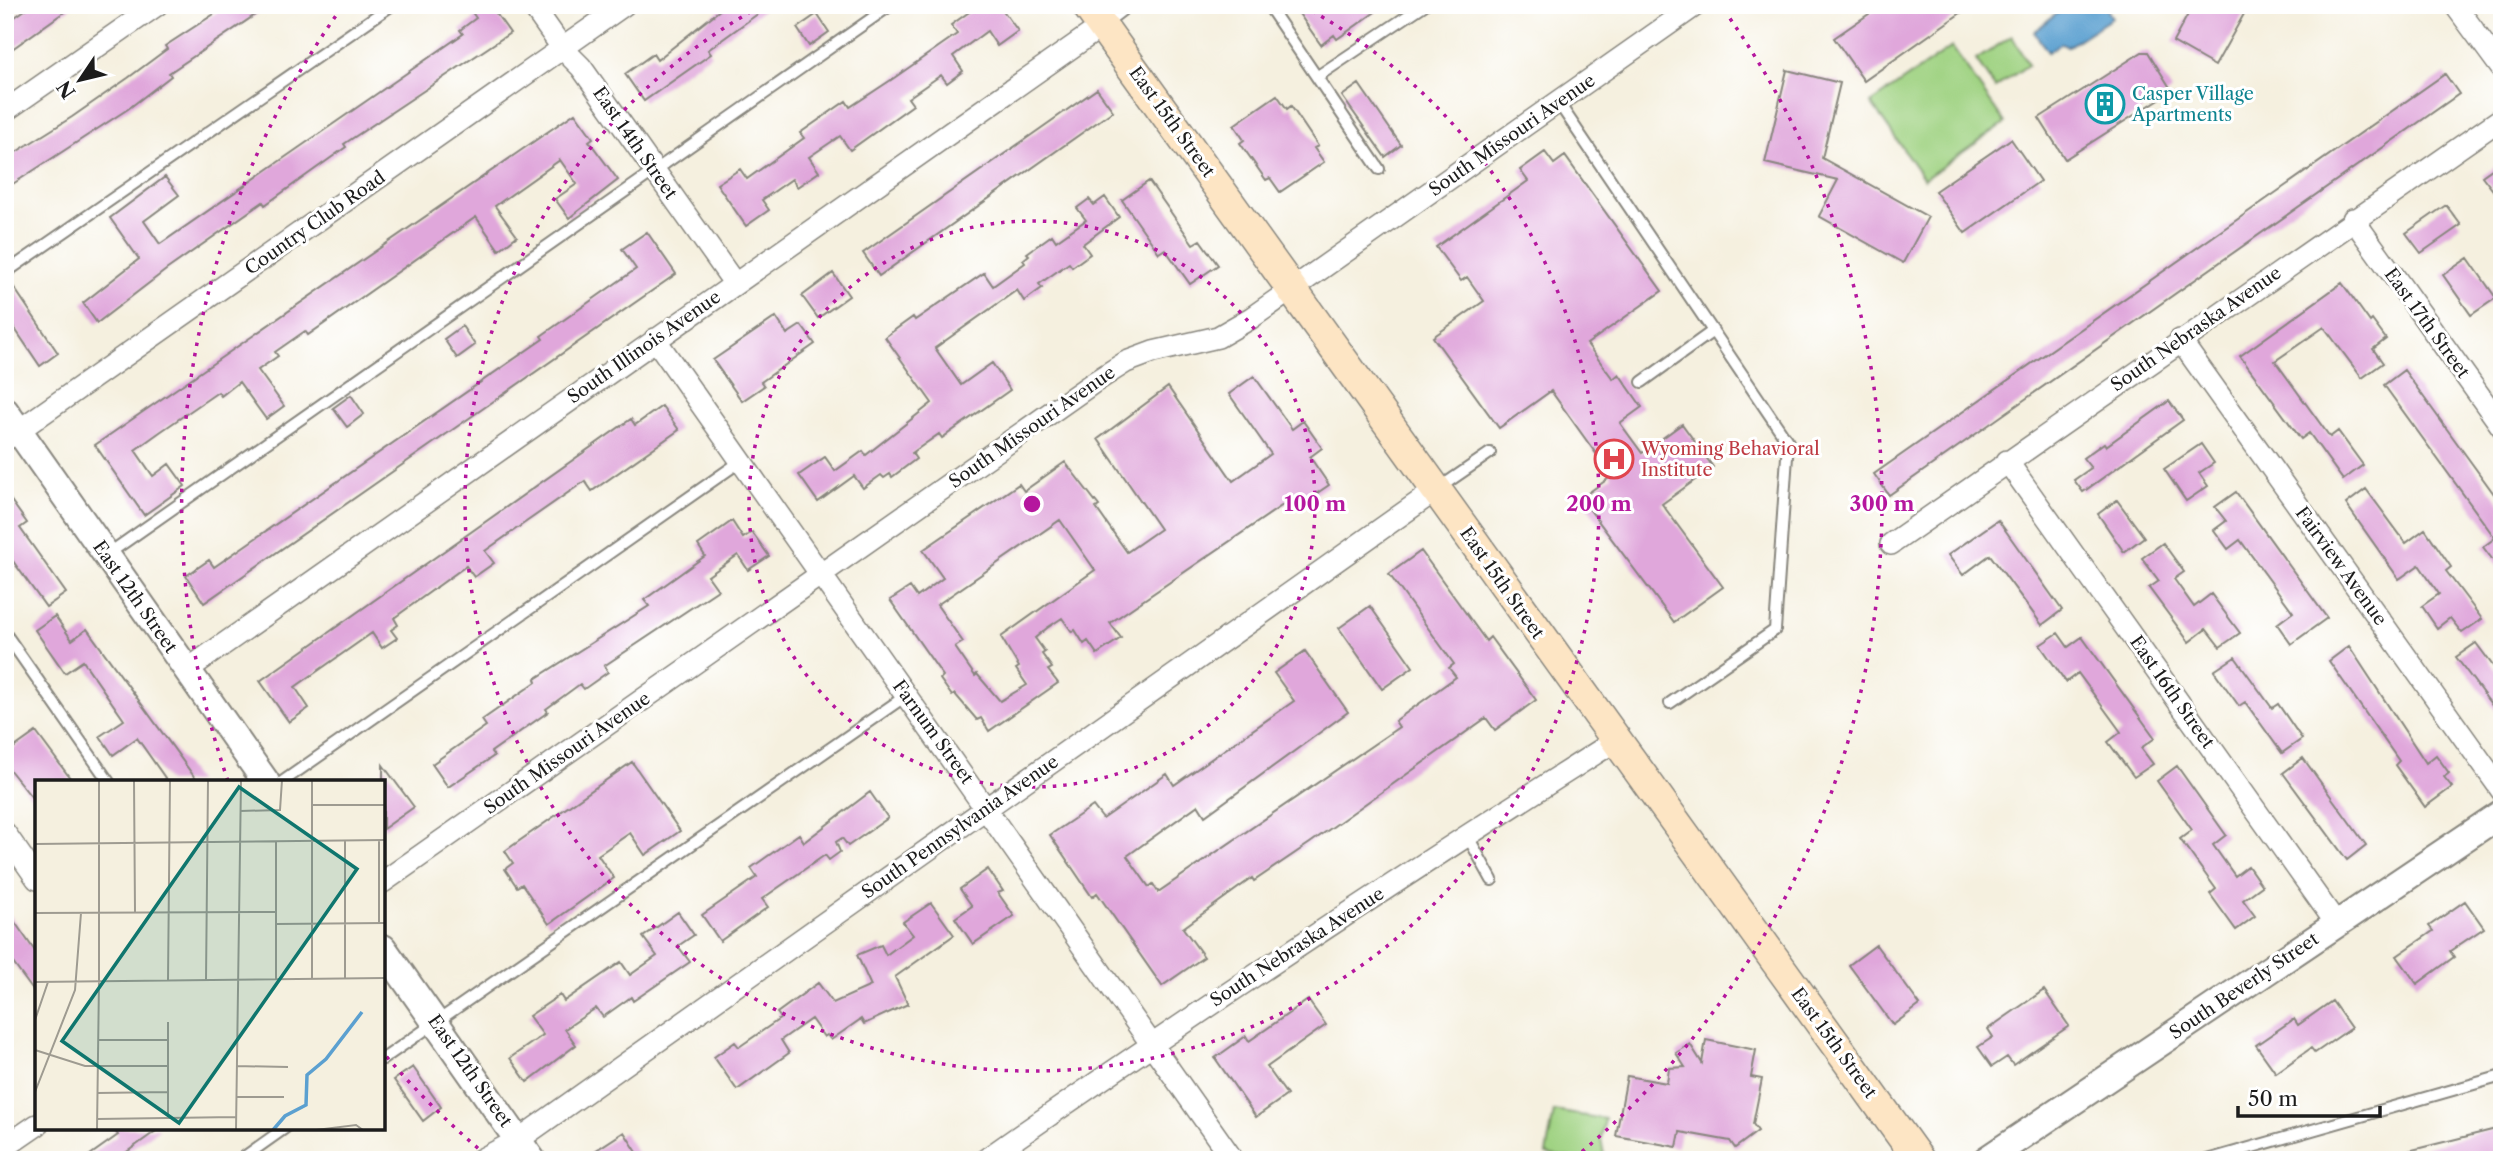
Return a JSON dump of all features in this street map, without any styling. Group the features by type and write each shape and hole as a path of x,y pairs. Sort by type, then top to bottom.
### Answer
{"main road":[{"name":"East 15th Street","path":"1095,16 1919,1160"}],"street":[{"path":"5,111 157,5"},
{"name":"East 14th Street","path":"531,5 563,49 580,67 735,284"},
{"name":"Country Club Road","path":"10,427 624,5"},
{"name":"South Missouri Avenue","path":"385,881 1126,362 1153,352 1218,337 1292,289 1696,5"},
{"path":"2455,5 2502,69"},
{"name":"South Illinois Avenue","path":"187,670 735,284 1095,16"},
{"name":"South Nebraska Avenue","path":"1891,544 2353,219 2502,118"},
{"name":"East 17th Street","path":"2353,219 2502,427"},
{"name":"Farnum Street","path":"655,339 988,808 1233,1160"},
{"name":"Fairview Avenue","path":"2180,340 2502,791"},
{"name":"East 12th Street","path":"10,427 106,556 265,780"},
{"name":"East 16th Street","path":"2007,461 2336,923"},
{"name":"South Pennsylvania Avenue","path":"480,1160 525,1150 988,808 1436,490"},
{"name":"South Nebraska Avenue","path":"985,1160 1151,1044 1467,835 1615,741"},
{"name":"South Beverly Street","path":"1986,1160 2502,813"},
{"path":"5,833 35,876"},
{"name":"East 12th Street","path":"385,951 525,1150"},
{"path":"5,1147 35,1126"}],"lane":[{"path":"5,273 392,5"},
{"path":"106,556 891,5"},
{"path":"1095,16 1129,5"},
{"path":"1268,5 1379,169"},
{"path":"1318,76 1424,5"},
{"path":"1558,102 1788,442 1775,630 1670,703"},
{"path":"1642,382 1713,331"},
{"path":"1436,490 1490,453"},
{"path":"285,780 741,461"},
{"path":"5,633 107,780"},
{"path":"385,1058 907,695"},
{"path":"1467,835 1492,880"},
{"path":"2207,1160 2502,1076"},
{"path":"240,1160 282,1130"}],"green space":[{"path":"2012,36 2028,65 1995,88 1976,60"},
{"path":"1952,47 2005,123 1924,179 1871,103"},
{"path":"1554,1111 1605,1119 1601,1139 1605,1160 1580,1160 1546,1154"}],"water":[{"path":"2066,5 2105,5 2112,18 2067,47 2061,43 2048,52 2034,32"}],"building":[{"path":"32,5 74,5 5,54 5,24"},
{"path":"228,5 270,5 169,73 171,76 128,109 5,189 5,159 72,117 167,49 165,46"},
{"path":"467,5 490,5 510,33 344,144 346,147 265,205 263,202 166,270 97,323 83,303 139,259 110,218 165,177 179,195 144,221 160,244 463,34 460,30 476,18"},
{"path":"726,5 770,5 708,50 711,54 644,101 625,74 653,54 657,60"},
{"path":"979,5 999,5 1018,31 997,46 987,31 953,56 963,71 947,83 941,75 908,98 913,105 850,150 840,136 809,157 819,172 797,187 792,179 762,200 769,210 746,226 717,184 740,169 747,179 804,138 800,133 846,101 850,107 957,34 951,25"},
{"path":"1293,5 1385,5 1337,39 1334,35 1321,45"},
{"path":"1882,5 1972,5 1864,81 1834,38"},
{"name":"Casper Village Apartments","path":"2193,5 2249,5 2215,66 2173,42"},
{"path":"817,14 829,32 809,46 797,28"},
{"name":"Casper Village Apartments","path":"2142,52 2148,52 2172,91 2065,159 2039,118"},
{"path":"1787,70 1840,83 1822,158 1928,217 1903,263 1819,216 1838,180 1765,163"},
{"path":"2445,74 2459,94 1889,495 1874,474"},
{"path":"1359,84 1401,145 1385,157 1342,96"},
{"path":"1097,89 1113,111 879,276 863,253"},
{"path":"1277,95 1287,109 1291,106 1318,146 1314,148 1324,162 1280,192 1270,178 1266,180 1240,143 1244,140 1234,125"},
{"path":"575,113 593,138 589,141 618,180 569,218 555,199 577,184 560,160 495,206 517,236 499,250 476,217 308,335 305,331 275,352 278,356 258,370 284,406 266,419 239,382 221,396 218,392 160,432 135,450 153,476 169,464 185,486 144,515 95,445"},
{"path":"2011,139 2040,181 1965,233 1935,191"},
{"path":"1545,152 1554,164 1565,156 1662,291 1587,344 1613,379 1619,374 1642,407 1620,423 1642,453 1682,424 1713,467 1662,504 1723,587 1674,622 1581,498 1612,476 1551,391 1499,428 1433,337 1484,301 1467,277 1461,281 1436,247 1528,181 1520,170"},
{"path":"2502,162 2502,202 2482,176"},
{"path":"1149,181 1193,244 1200,240 1218,265 1190,284 1165,249 1159,253 1122,200"},
{"path":"1105,197 1119,217 1083,244 1090,254 1072,267 1069,263 1039,284 1042,288 1024,301 1017,290 935,348 961,385 992,363 1010,390 942,438 939,434 912,453 916,459 892,477 890,474 884,478 881,475 863,488 854,476 818,502 799,475 825,457 835,471 863,451 866,455 932,403 885,337 984,273 993,286 1025,263 1023,260 1029,255 1027,253 1052,235 1056,241 1086,220 1077,208 1089,199 1094,205"},
{"path":"2446,205 2461,225 2421,253 2406,233"},
{"path":"647,232 676,274 204,603 186,576 209,560 214,567 543,339 541,336 636,269 622,249"},
{"path":"2468,258 2496,298 2471,315 2443,275"},
{"path":"833,273 849,296 818,318 802,296"},
{"path":"9,280 58,353 40,366 5,314 5,281"},
{"path":"2342,283 2386,339 2373,349 2383,363 2362,378 2324,327 2275,361 2330,437 2338,431 2363,465 2343,480 2309,433 2301,439 2240,356"},
{"path":"776,317 787,334 801,325 815,344 761,382 764,386 742,401 713,360"},
{"path":"462,326 475,345 457,358 444,339"},
{"path":"2404,370 2502,505 2502,572 2483,547 2495,538 2384,385"},
{"path":"1254,376 1292,429 1303,421 1322,448 1310,457 1329,485 1304,502 1299,494 1110,623 1121,638 1097,654 1088,641 1084,644 1075,630 1072,632 1062,618 1047,628 1035,638 1052,668 1048,670 1058,683 989,731 981,718 977,720 955,694 952,696 940,679 943,676 890,600 910,587 917,597 943,578 923,550 1019,484 1024,491 1065,462 1099,506 1096,508 1127,552 1160,529 1098,439 1168,387 1233,481 1271,454 1229,394","holes":["1060,520 1095,570 1001,637 1027,685 1000,701 977,674 975,676 955,647 963,642 937,605"]},
{"path":"351,395 364,414 347,427 333,408"},
{"path":"2169,401 2183,420 2083,492 2074,480 2091,468 2083,458 2104,443 2106,446"},
{"path":"662,406 679,430 592,491 585,481 485,551 494,563 474,577 466,566 394,618 398,625 391,630 397,638 382,648 372,633 295,687 309,708 289,722 260,681 631,419 635,425"},
{"path":"2201,444 2214,463 2199,473 2208,486 2186,501 2164,469"},
{"path":"2366,489 2406,543 2425,529 2451,567 2446,571 2482,619 2462,633 2450,618 2437,628 2422,606 2439,594 2419,565 2399,579 2346,504"},
{"path":"5,492 27,523 20,528 66,593 46,607 5,550"},
{"path":"2236,492 2327,618 2291,644 2277,624 2293,612 2240,540 2228,549 2214,530 2226,521 2215,507"},
{"path":"2117,500 2144,537 2124,552 2098,514"},
{"path":"1998,520 2062,610 2042,625 1990,555 1963,575 1948,555"},
{"path":"732,521 743,538 752,532 769,556 748,570 738,555 708,576 718,590 604,666 608,672 584,689 580,684 546,709 548,712 491,752 494,756 448,787 432,764 486,726 482,720 536,682 535,679 649,606 644,600 705,556 698,545"},
{"path":"2163,543 2184,572 2174,579 2194,607 2211,594 2240,633 2220,647 2206,629 2189,642 2149,588 2159,581 2142,558"},
{"path":"1421,551 1486,641 1490,637 1536,700 1495,730 1486,718 1310,843 1254,881 1252,878 1183,928 1204,957 1162,986 1097,893 1092,897 1050,835 1093,806 1103,819 1167,774 1174,785 1294,701 1274,673 1305,651 1348,712 1205,816 1198,805 1127,856 1149,887 1153,884 1158,892 1399,727 1395,721 1456,677 1449,668 1454,664 1389,574"},
{"path":"1370,606 1413,667 1382,689 1339,628"},
{"path":"55,616 72,640 87,629 197,780 167,780 137,738 113,755 100,736 124,720 83,661 65,673 35,630"},
{"path":"2058,633 2068,647 2082,637 2155,738 2141,748 2153,764 2134,777 2108,742 2121,732 2078,673 2066,682 2040,645"},
{"path":"2476,643 2502,678 2502,719 2456,657"},
{"path":"2349,646 2426,763 2436,755 2449,773 2444,777 2452,787 2425,807 2395,765 2399,761 2329,661"},
{"path":"2235,657 2272,708 2278,704 2302,739 2282,753 2245,702 2239,706 2214,671"},
{"path":"36,732 72,780 35,780 35,802 5,764 5,754"},
{"path":"2303,758 2366,845 2347,860 2283,773"},
{"path":"632,762 680,831 645,855 630,833 598,855 614,878 549,924 522,884 517,887 505,869 513,863 505,851"},
{"path":"383,765 414,807 385,828 385,780"},
{"path":"2177,766 2226,835 2213,845 2235,876 2248,866 2262,886 2243,900 2255,916 2236,930 2210,894 2216,889 2180,839 2192,830 2157,781"},
{"path":"870,792 888,818 848,846 842,838 836,842 840,852 829,860 825,855 762,899 768,907 720,941 702,915 757,877 751,868 799,834 804,842"},
{"path":"988,869 1003,891 998,893 1014,916 973,944 955,918 972,906 960,889"},
{"path":"2465,901 2484,928 2450,951 2454,957 2417,984 2397,956 2433,931 2429,926"},
{"path":"931,903 954,935 895,977 908,1004 864,1024 861,1019 831,1040 827,1035 824,1037 811,1019 781,1040 789,1053 737,1090 714,1057 735,1042 739,1047 781,1018 777,1013 818,983 833,1003 871,986 857,955 881,945 886,955 913,935 903,922"},
{"path":"5,908 35,951 35,993 5,952"},
{"path":"678,912 694,935 678,946 690,962 633,1001 631,997 603,1017 596,1008 565,1029 576,1045 527,1082 510,1058 543,1035 529,1016 560,995 564,1001 621,962 630,975 657,956 643,937"},
{"path":"1876,945 1920,1005 1893,1025 1849,965"},
{"path":"2044,990 2069,1026 2013,1065 2007,1057 1992,1067 1978,1047 1993,1037 1988,1029"},
{"path":"1308,1000 1326,1025 1267,1067 1287,1095 1256,1117 1215,1058 1246,1036 1249,1041"},
{"path":"2332,1001 2351,1028 2315,1053 2311,1048 2276,1073 2256,1045 2294,1019 2298,1025"},
{"path":"1706,1040 1756,1050 1751,1077 1762,1079 1753,1124 1758,1131 1735,1148 1730,1141 1680,1132 1677,1147 1616,1136 1627,1076 1667,1083 1669,1068 1685,1067 1676,1053 1690,1044 1702,1063"},
{"path":"413,1067 441,1107 423,1121 394,1080"},
{"path":"2496,1129 2502,1153 2476,1160 2392,1160 2392,1155"},
{"path":"114,1130 157,1130 124,1154 128,1160 83,1160 118,1135"},
{"path":"624,1132 642,1160 581,1160"}],"place":[{"name":"Casper Village Apartments","path":"2105,104"},
{"name":"Wyoming Behavioral Institute","path":"1614,459"}]}
